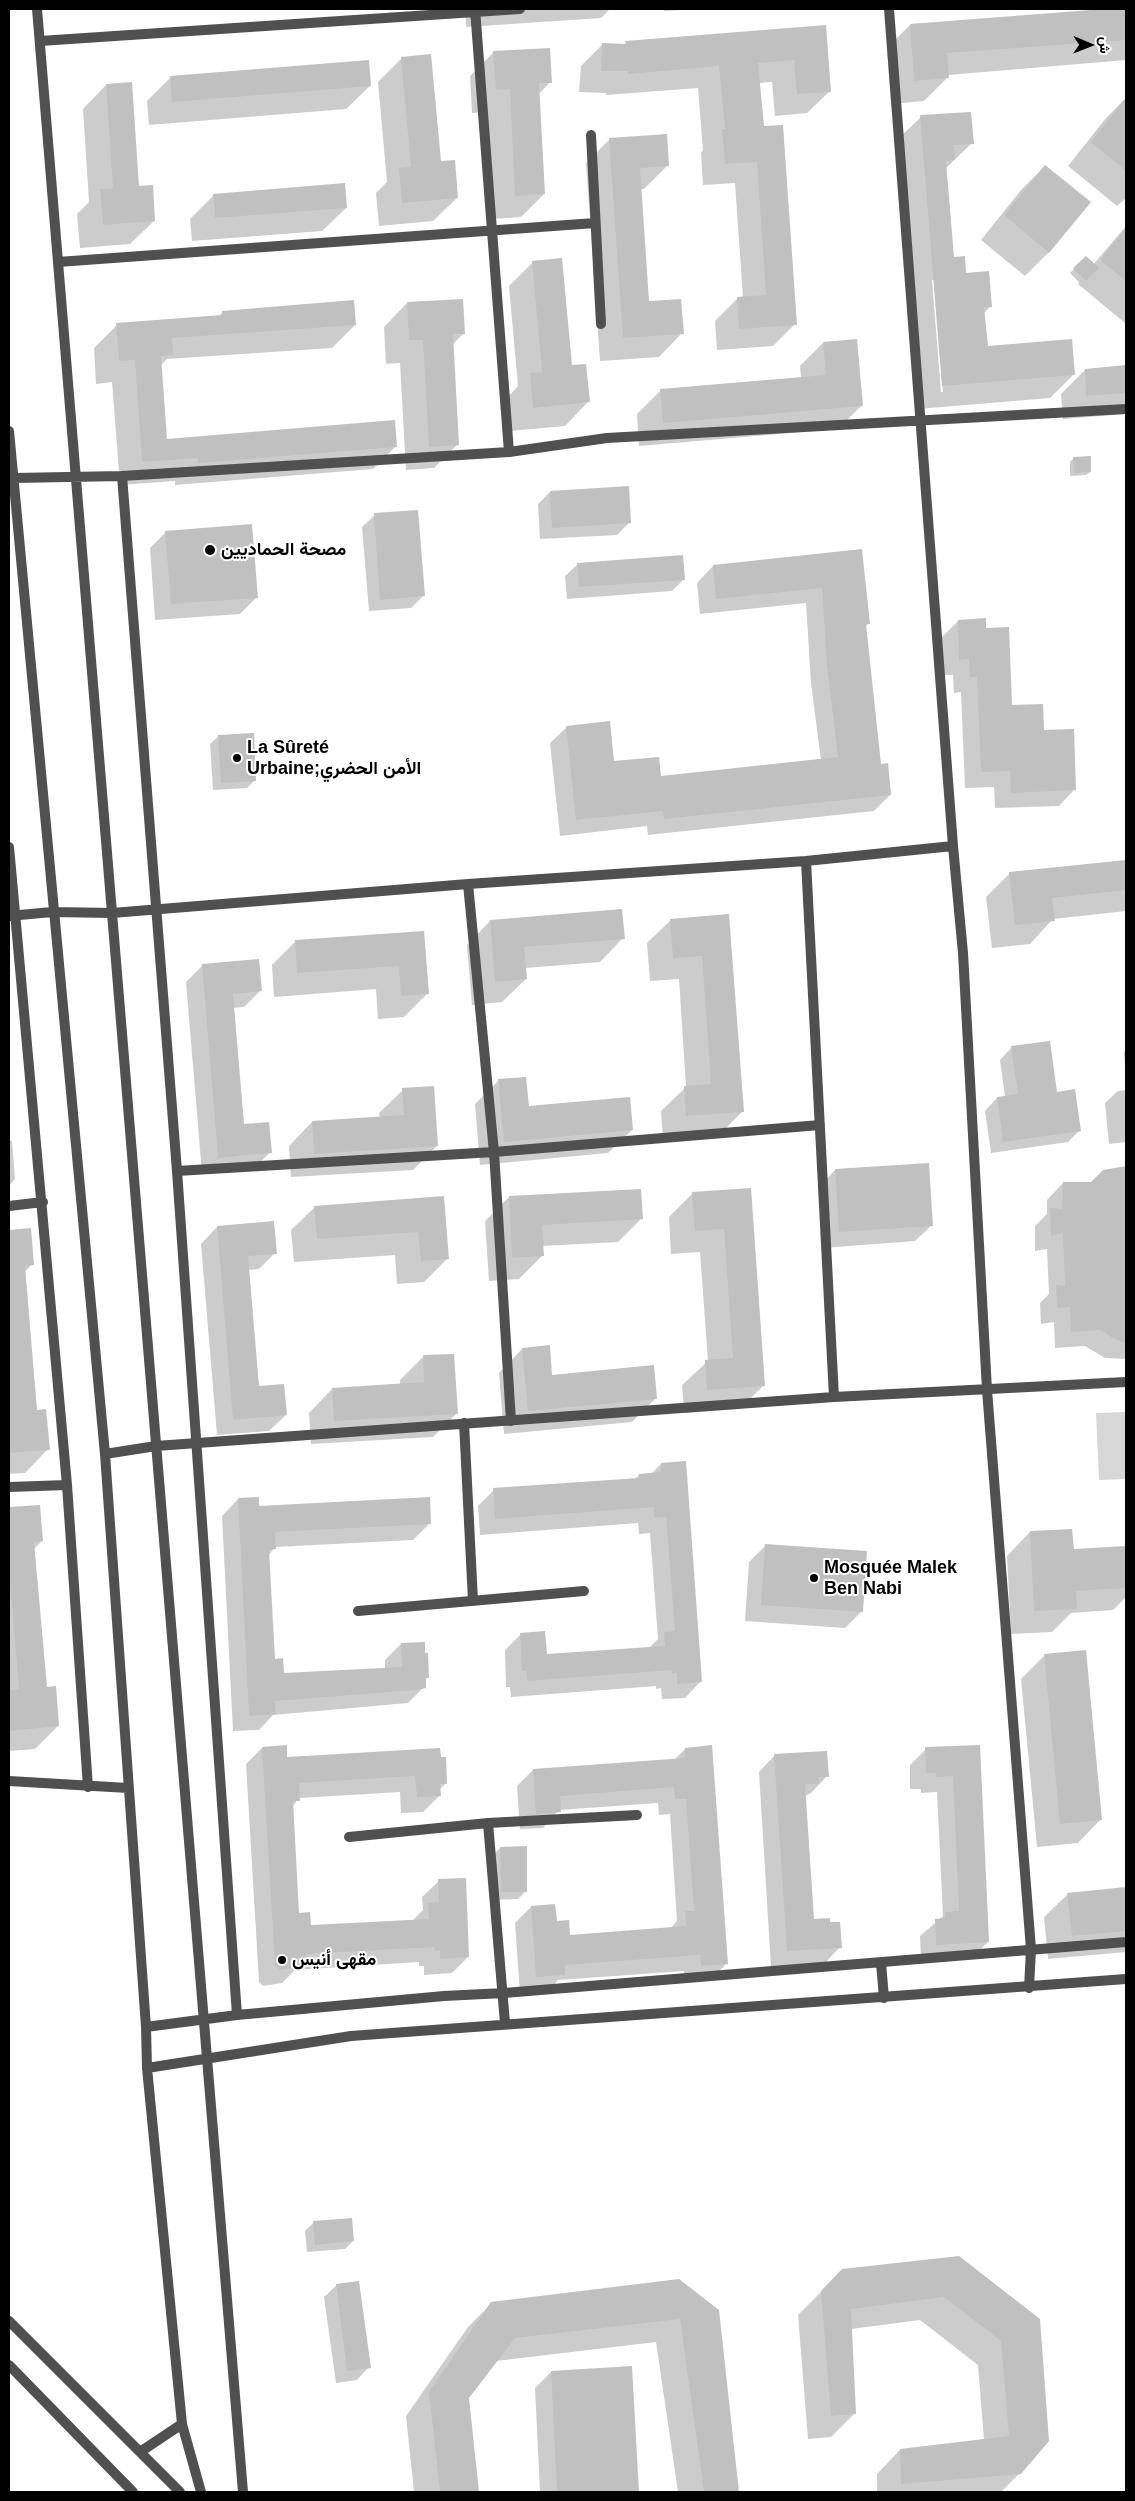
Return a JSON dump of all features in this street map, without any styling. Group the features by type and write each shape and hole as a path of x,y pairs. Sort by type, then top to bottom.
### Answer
{"street":[{"path":"37,9 243,2492"},
{"path":"40,41 475,10 520,9"},
{"path":"889,9 953,846 963,953 987,1390 1031,1949 1029,1988"},
{"path":"475,10 509,452"},
{"path":"591,135 601,324"},
{"path":"58,262 595,223"},
{"path":"14,478 122,476 509,452 607,438 1126,409"},
{"path":"9,432 52,912 105,1454 146,2027 147,2068 182,2424 200,2492"},
{"path":"122,476 177,1171 237,2015"},
{"path":"12,915 52,912 112,913 468,884 806,861 953,846"},
{"path":"9,847 12,915 43,1202 67,1485 88,1787"},
{"path":"806,861 834,1396"},
{"path":"468,884 494,1152 511,1421"},
{"path":"177,1171 494,1152 820,1125"},
{"path":"9,1206 43,1202"},
{"path":"105,1454 156,1446 834,1396 1126,1382"},
{"path":"464,1423 473,1601"},
{"path":"9,1487 67,1485"},
{"path":"358,1611 584,1591"},
{"path":"9,1781 128,1788"},
{"path":"349,1837 488,1823 637,1815"},
{"path":"488,1823 504,1993 505,2023"},
{"path":"146,2027 204,2018 444,1996 504,1993 1126,1942"},
{"path":"881,1963 884,1998"},
{"path":"147,2068 207,2057 350,2036 505,2023 1029,1988 1126,1979"},
{"path":"9,2321 180,2492"},
{"path":"9,2365 134,2492"},
{"path":"140,2452 182,2424"}],"shaded area":[{"path":"1126,1412 1126,1479 1099,1480 1096,1413"}],"building":[{"path":"1104,9 1126,9 1126,40 947,53 949,78 914,81 910,24"},
{"path":"826,25 831,92 797,94 794,60 758,63 764,126 783,125 797,325 739,329 737,297 766,295 757,162 725,164 722,129 725,129 719,66 628,74 628,71 601,71 602,43 626,44 625,41"},
{"path":"550,48 552,83 539,83 545,194 515,196 510,89 496,90 493,51"},
{"path":"431,54 441,161 455,160 458,198 402,203 399,168 411,167 401,57"},
{"path":"369,60 371,86 172,102 170,76"},
{"path":"132,82 139,186 153,185 155,221 103,225 100,189 113,188 106,84"},
{"path":"1126,97 1126,171 1091,142"},
{"path":"971,112 974,144 954,145 955,160 946,161 954,257 965,256 966,273 989,271 992,307 984,307 988,346 1072,339 1075,375 942,386 920,115"},
{"path":"667,134 669,166 640,168 649,301 681,299 684,334 623,338 609,138"},
{"path":"1045,165 1091,202 1049,253 1004,215"},
{"path":"345,183 347,208 215,218 213,194"},
{"path":"1126,228 1126,281 1100,260"},
{"path":"1086,256 1099,268 1086,281 1073,268"},
{"path":"562,258 572,365 586,364 590,402 533,408 530,373 542,372 532,261"},
{"path":"463,299 465,334 453,334 459,445 429,447 423,340 409,340 407,302"},
{"path":"354,300 356,325 172,338 173,355 161,356 167,439 395,420 397,447 198,463 198,458 142,462 135,360 119,361 116,323 222,315 222,311"},
{"path":"857,339 863,406 663,423 660,389 826,375 823,342"},
{"path":"1126,365 1126,393 1086,396 1085,369"},
{"path":"1091,456 1091,472 1074,473 1073,457"},
{"path":"629,486 631,523 552,528 550,491"},
{"path":"418,510 425,596 380,600 374,513"},
{"name":"مصحة الحماديين","path":"252,524 258,598 171,604 165,531"},
{"path":"862,549 870,624 866,624 881,764 888,763 891,795 664,819 663,811 576,820 566,726 610,721 614,761 659,757 661,776 838,757 827,666 822,588 716,599 713,565"},
{"path":"683,555 685,580 579,587 577,563"},
{"path":"986,618 986,628 1009,627 1012,705 1043,704 1044,730 1074,729 1076,790 1011,793 1010,771 981,772 977,677 970,677 969,659 959,660 958,620"},
{"name":"La Sûreté Urbaine;الأمن الحضري","path":"254,733 256,781 221,783 218,735"},
{"path":"1126,860 1126,890 1052,898 1055,921 1015,925 1009,872"},
{"path":"622,909 625,939 524,947 527,979 495,982 490,920"},
{"path":"729,914 744,1112 686,1116 684,1086 711,1084 702,956 673,958 670,919"},
{"path":"424,931 429,994 401,996 399,966 297,973 295,940"},
{"path":"259,959 262,991 233,994 244,1124 269,1122 272,1153 218,1158 202,964"},
{"path":"1050,1041 1057,1092 1075,1089 1081,1131 1003,1142 997,1097 1018,1094 1011,1046"},
{"path":"526,1077 529,1106 630,1097 633,1130 504,1142 498,1079"},
{"path":"434,1086 438,1146 314,1154 312,1121 404,1115 402,1088"},
{"path":"929,1163 933,1226 839,1232 835,1169"},
{"path":"1126,1166 1126,1343 1114,1339 1101,1330 1071,1332 1070,1307 1057,1308 1056,1285 1065,1286 1063,1233 1051,1236 1050,1208 1062,1209 1063,1182 1091,1182 1103,1170"},
{"path":"751,1188 765,1386 707,1390 705,1360 733,1358 724,1229 695,1231 692,1192"},
{"path":"641,1189 643,1219 542,1225 544,1256 512,1258 509,1196"},
{"path":"444,1196 449,1259 421,1261 418,1232 317,1239 314,1206"},
{"path":"274,1221 277,1254 248,1256 259,1386 284,1384 287,1415 233,1420 217,1226"},
{"path":"31,1228 34,1265 25,1266 37,1410 46,1409 50,1450 9,1453 9,1230"},
{"path":"550,1345 552,1375 654,1365 657,1399 528,1411 522,1348"},
{"path":"454,1354 458,1414 334,1421 332,1388 424,1382 423,1355"},
{"path":"686,1461 702,1682 677,1684 677,1673 672,1673 672,1670 527,1681 526,1671 522,1671 520,1633 545,1631 547,1654 665,1646 664,1632 675,1631 666,1517 654,1518 654,1507 495,1519 493,1488 639,1478 639,1474 661,1472 661,1463"},
{"path":"259,1497 259,1506 430,1497 431,1524 275,1532 276,1549 269,1550 275,1659 283,1658 284,1673 402,1667 401,1643 425,1642 425,1653 428,1653 429,1678 426,1678 426,1688 275,1701 276,1714 249,1716 238,1498"},
{"path":"40,1505 43,1541 34,1542 47,1687 56,1686 59,1726 9,1731 9,1690 19,1689 9,1571 9,1507"},
{"path":"1072,1529 1074,1549 1126,1546 1126,1588 1076,1591 1077,1609 1034,1611 1030,1531"},
{"name":"Mosquée Malek Ben Nabi","path":"765,1544 867,1551 863,1612 761,1605"},
{"path":"1086,1650 1102,1820 1060,1824 1044,1654"},
{"path":"287,1745 287,1757 440,1748 441,1757 446,1757 447,1784 440,1784 441,1796 417,1797 415,1776 299,1783 300,1801 293,1801 299,1913 310,1912 311,1925 429,1919 428,1903 439,1902 438,1879 466,1878 469,1957 440,1959 440,1950 435,1951 435,1947 306,1954 306,1958 300,1959 299,1967 280,1970 275,1965 262,1747"},
{"path":"712,1745 728,1964 701,1966 700,1955 565,1965 565,1975 536,1977 531,1906 555,1904 557,1921 569,1920 570,1935 686,1926 685,1911 694,1911 686,1799 675,1799 674,1787 560,1796 561,1812 536,1814 533,1769 685,1758 685,1748"},
{"path":"980,1745 989,1942 936,1945 935,1919 945,1918 945,1912 959,1911 953,1776 936,1777 936,1773 926,1773 925,1747"},
{"path":"827,1751 829,1777 819,1777 819,1784 805,1784 814,1919 830,1918 830,1922 840,1922 842,1948 787,1951 774,1754"},
{"path":"527,1846 527,1892 501,1892 500,1847"},
{"path":"1126,1887 1126,1931 1072,1936 1067,1893"},
{"path":"352,2218 354,2241 315,2245 313,2221"},
{"path":"959,2256 1040,2319 1049,2441 1021,2474 901,2484 900,2449 1009,2436 1001,2341 944,2297 851,2309 856,2414 831,2416 821,2291 842,2269"},
{"path":"679,2279 719,2310 739,2492 704,2492 680,2319 515,2338 469,2398 479,2492 440,2492 429,2392 491,2302"},
{"path":"359,2281 371,2368 347,2371 336,2284"},
{"path":"632,2366 639,2492 557,2492 551,2371"}],"place":[{"name":"مصحة الحماديين","path":"210,550"},
{"name":"La Sûreté Urbaine;الأمن الحضري","path":"237,758"},
{"name":"Mosquée Malek Ben Nabi","path":"814,1578"},
{"name":"مقهى أنيس","path":"282,1960"}]}
